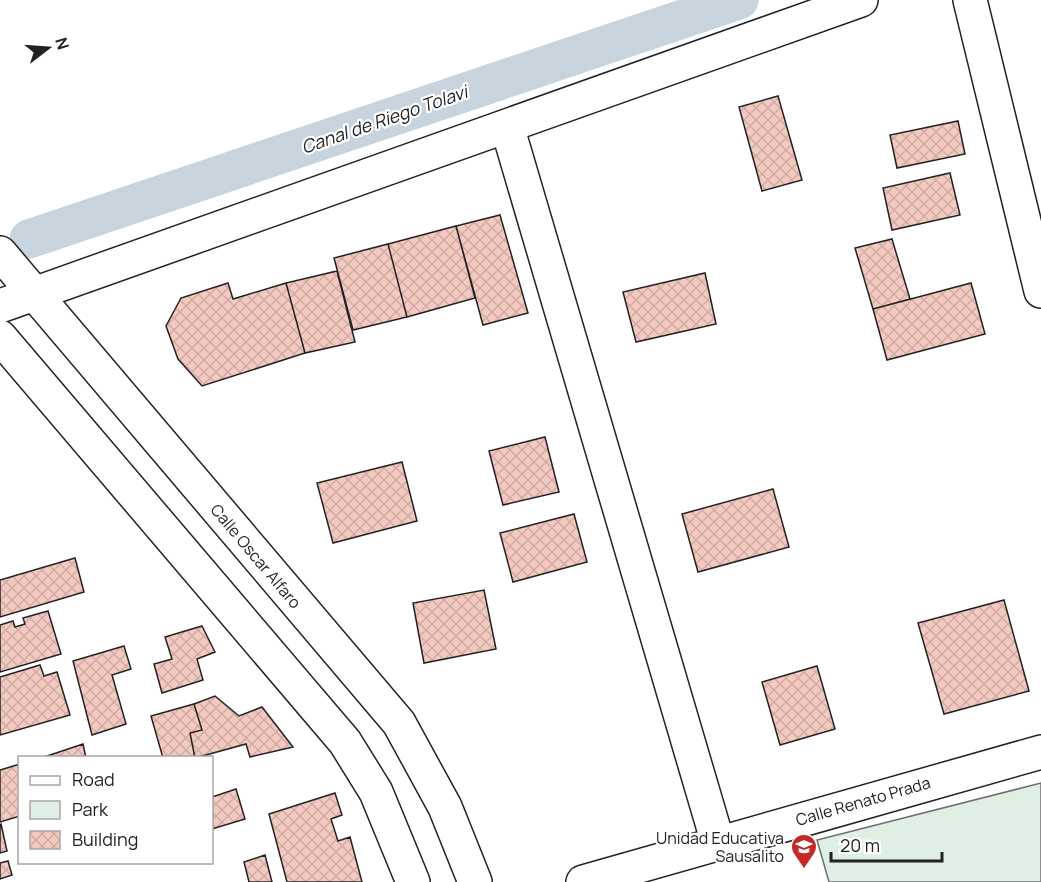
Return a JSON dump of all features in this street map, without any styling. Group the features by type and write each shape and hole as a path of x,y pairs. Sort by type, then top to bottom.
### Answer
{"street":[{"path":"0,306 861,0"},
{"path":"970,0 1041,291"},
{"path":"507,126 718,843"},
{"name":"Calle Oscar Alfaro","path":"0,253 399,723 445,807 475,882"},
{"path":"0,337 345,742 376,792 413,882"},
{"name":"Calle Renato Prada","path":"582,882 1041,752"}],"green space":[{"path":"1041,783 1041,882 829,882 817,840"}],"building":[{"path":"778,96 802,180 762,191 739,107"},
{"path":"958,121 965,154 897,168 890,135"},
{"path":"950,173 960,215 892,230 883,188"},
{"path":"500,215 528,313 483,325 456,226"},
{"path":"456,226 475,298 407,317 388,244"},
{"path":"892,239 910,299 873,309 855,248"},
{"path":"388,244 407,317 353,330 334,258"},
{"path":"337,271 355,342 305,353 286,283"},
{"path":"705,273 716,324 636,342 623,292"},
{"path":"228,283 233,299 286,283 305,353 202,386 178,359 166,326 181,298"},
{"path":"971,283 985,334 887,360 873,309"},
{"path":"545,437 559,492 503,505 489,451"},
{"path":"402,462 417,521 333,543 317,483"},
{"path":"773,489 789,547 698,572 682,514"},
{"path":"574,514 587,562 513,582 500,533"},
{"path":"75,558 84,592 0,617 0,580"},
{"path":"484,590 496,649 424,663 413,603"},
{"path":"1004,600 1029,691 944,714 918,623"},
{"path":"48,611 61,654 0,672 0,625 13,621 15,627 25,624 23,618"},
{"path":"202,626 215,652 197,659 203,680 162,693 154,664 172,659 165,637"},
{"path":"124,646 131,669 112,675 126,724 92,735 73,661"},
{"path":"40,665 44,676 57,672 70,715 0,735 0,677"},
{"path":"817,666 835,729 780,745 762,682"},
{"path":"215,696 239,716 262,707 293,747 250,757 246,744 195,756 190,733 202,730 194,704"},
{"path":"194,704 202,730 190,733 195,756 162,756 151,716"},
{"path":"83,744 86,756 47,756"},
{"path":"18,765 18,817 0,822 0,770"},
{"path":"236,789 245,819 213,829 213,797"},
{"path":"335,793 342,815 331,819 338,841 350,837 362,882 287,882 269,814"},
{"path":"0,825 7,851 0,853"},
{"path":"265,855 272,882 249,882 244,862"},
{"path":"8,861 12,875 0,879 0,863"}],"waterway":[{"name":"Canal de Riego Tolavi","path":"29,239 739,0"}],"place":[{"name":"Unidad Educativa Sausalito","path":"804,870"}]}
